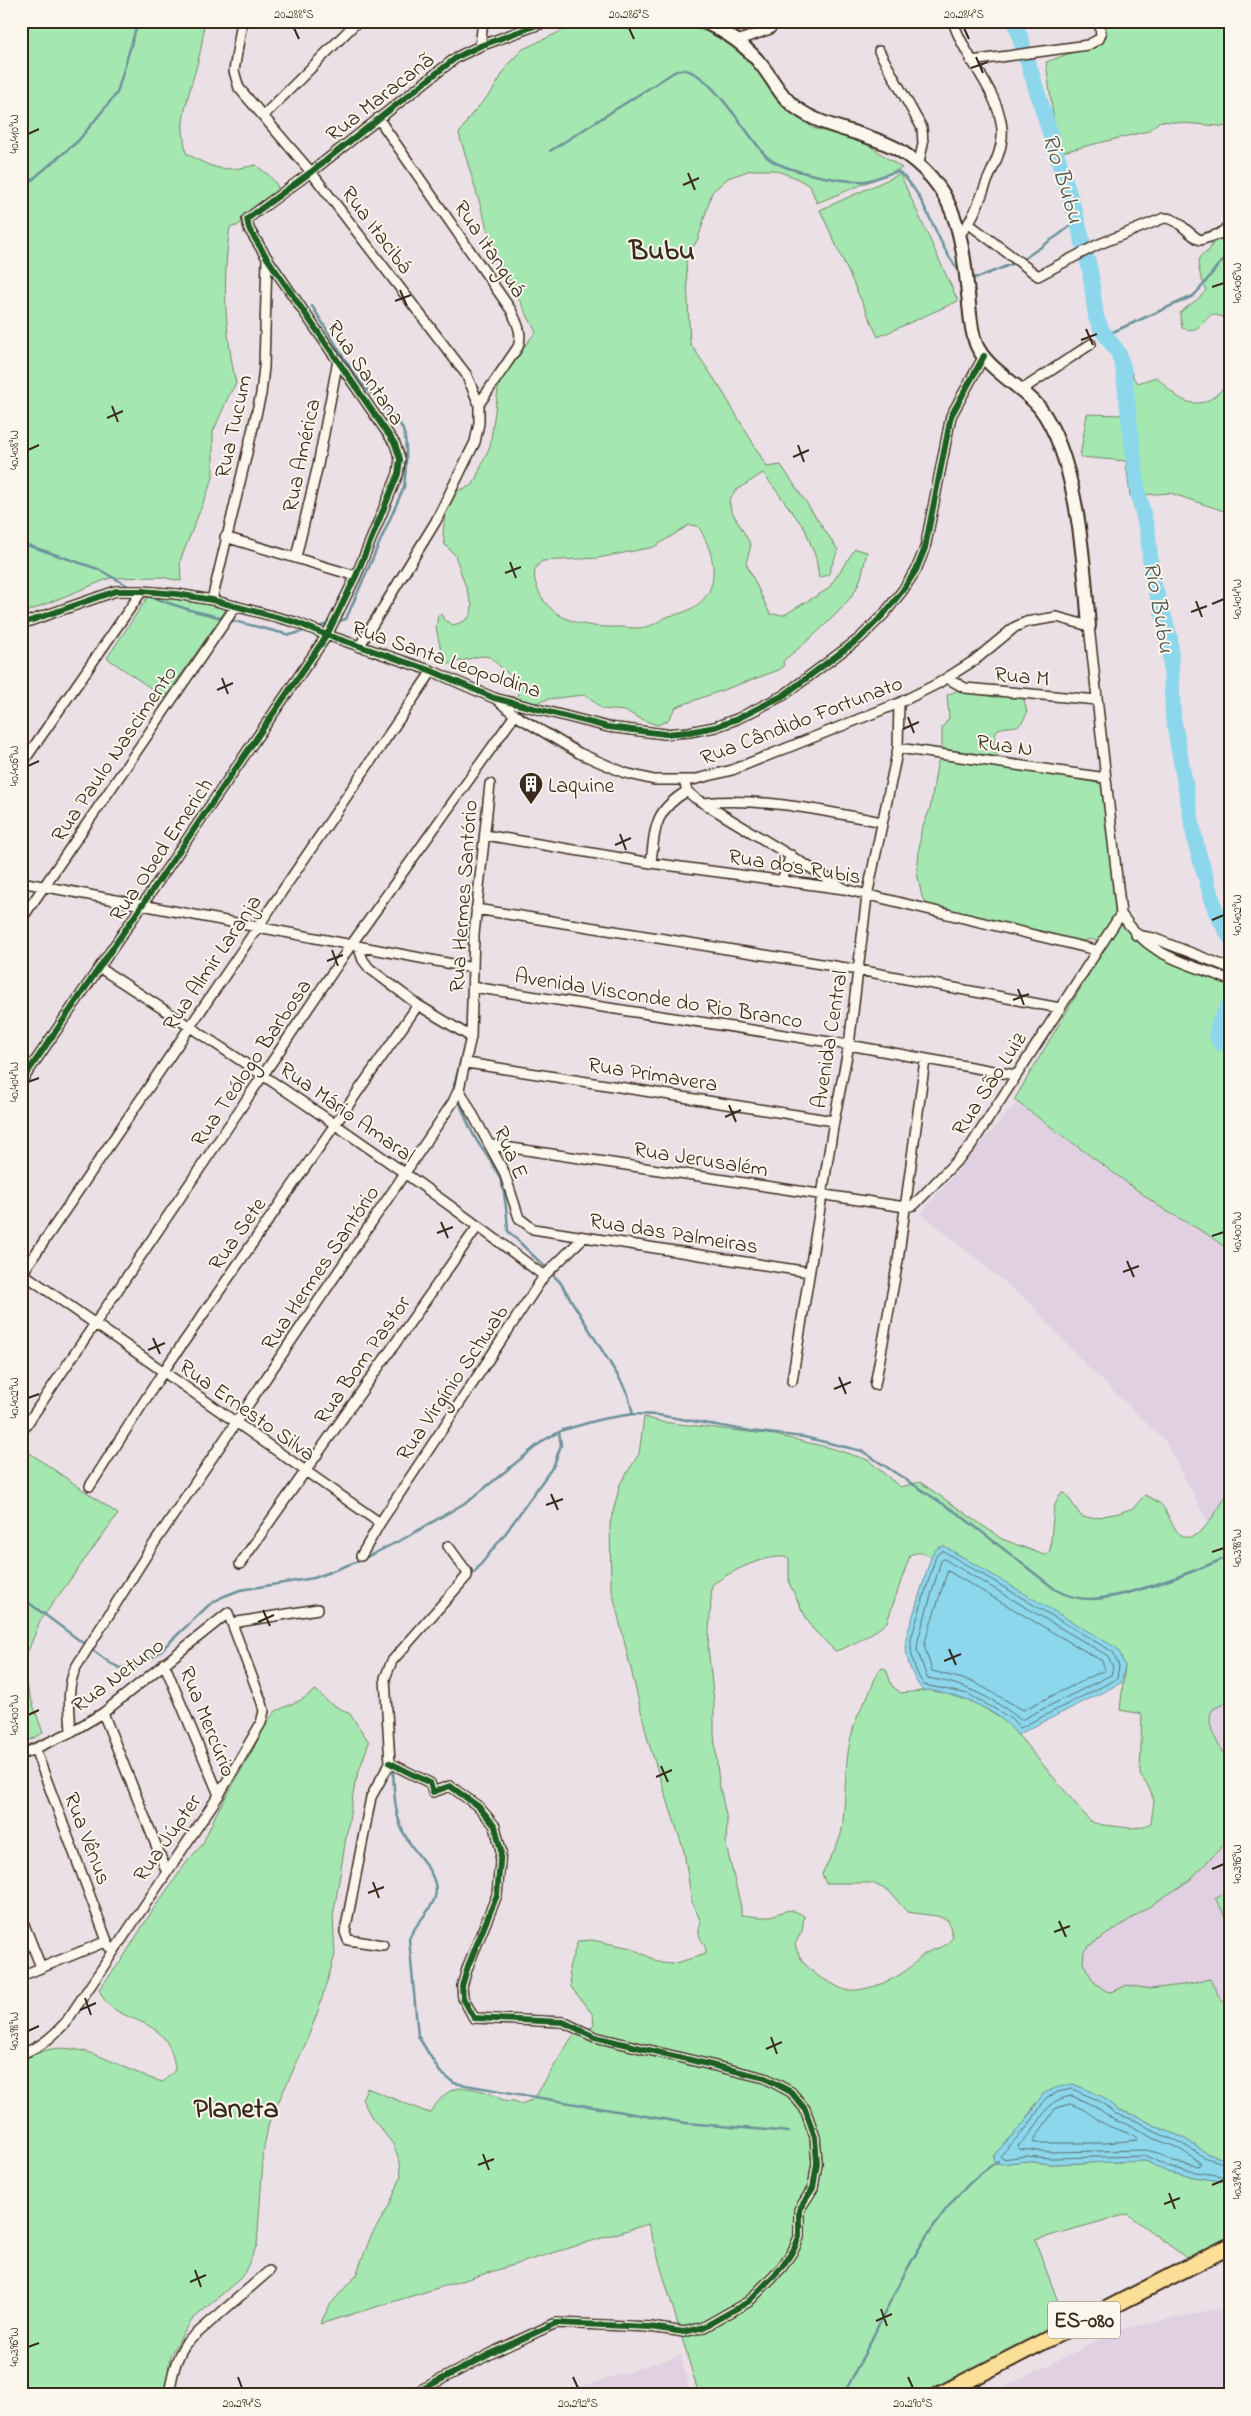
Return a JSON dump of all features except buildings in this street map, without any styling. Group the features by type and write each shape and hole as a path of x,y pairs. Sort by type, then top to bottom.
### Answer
{"main road":[{"name":"ES-080","path":"939,2395 1230,2246"}],"street":[{"name":"Rua Itacibá","path":"242,21 234,71 239,88 311,172 466,374 479,404 479,424 466,462 436,521 359,647"},
{"path":"264,115 358,21"},
{"path":"480,46 483,21"},
{"name":"Rua Maracanã","path":"246,222 248,218 311,172 457,57 480,46 548,21"},
{"path":"701,21 737,41 763,66 792,105 805,114 894,148 918,162 934,179 944,194 960,234 972,330 977,346 984,356 1023,389 1040,409 1061,452 1071,487 1082,546 1121,914 1136,934 1157,951 1227,979"},
{"path":"737,41 770,29 777,21"},
{"path":"953,21 957,35 992,97 1003,130 999,152 969,224 960,234"},
{"path":"971,61 1088,45 1099,39 1101,34 1099,21"},
{"path":"879,51 922,128 923,144 918,162"},
{"name":"Rua Itanguá","path":"378,118 511,310 520,328 521,339 518,347 479,404"},
{"path":"969,224 998,244 1034,274 1044,275 1074,257 1164,218 1172,219 1188,233 1200,240 1219,234 1230,226"},
{"name":"Rua Santana","path":"246,222 267,258 390,437 400,459 398,474 356,576 327,635"},
{"name":"Rua Tucum","path":"212,600 225,537 260,394 264,367 267,258"},
{"path":"1023,389 1090,344"},
{"name":"Rua Santa Leopoldina","path":"21,624 105,594 127,590 212,600 295,622 359,647 432,671 494,698 608,727 665,734 715,727 737,719 784,695 860,638 884,614 916,570 925,548 951,416 984,356"},
{"name":"Rua América","path":"296,557 318,465 338,360"},
{"path":"225,537 356,576"},
{"path":"21,765 142,591"},
{"name":"Rua Paulo Nascimento","path":"21,920 236,606"},
{"name":"Rua Cândido Fortunato","path":"494,698 515,715 579,754 625,773 654,780 684,781 711,777 732,770 900,703 947,678 975,660 1015,627 1026,622 1057,617 1089,626"},
{"name":"Rua Obed Emerich","path":"21,1082 327,635"},
{"name":"Rua Almir Laranja","path":"22,1273 432,671"},
{"name":"Rua M","path":"947,678 965,688 1097,700"},
{"name":"Avenida Central","path":"792,1381 834,1121 849,1045 867,896 898,748 900,703"},
{"name":"Rua Teólogo Barbosa","path":"21,1433 96,1325 263,1074 515,715"},
{"name":"Rua N","path":"898,748 1106,778"},
{"path":"684,781 686,790 703,803 844,888"},
{"name":"Rua Hermes Santório","path":"71,1732 69,1689 71,1677 76,1667 149,1551 405,1173 459,1088 466,1063 470,1037 476,909 490,784"},
{"path":"651,862 656,822 668,804 686,790"},
{"path":"703,803 726,801 783,805 882,822"},
{"name":"Rua dos Rubis","path":"485,835 651,862 844,888 867,896 1096,950"},
{"path":"782,880 791,855"},
{"path":"21,882 473,968"},
{"path":"476,909 859,970 1060,1008"},
{"name":"Rua São Luiz","path":"905,1207 920,1201 970,1147 1121,914"},
{"path":"1136,934 1153,938 1229,968"},
{"path":"355,945 369,968 418,1005 470,1037"},
{"name":"Rua Mário Amaral","path":"100,968 192,1026 263,1074 405,1173 544,1276"},
{"name":"Avenida Visconde do Rio Branco","path":"473,987 849,1045 1015,1075"},
{"name":"Rua Sete","path":"90,1486 163,1372 418,1005"},
{"path":"875,1385 898,1261 926,1060"},
{"name":"Rua Primavera","path":"466,1063 834,1121"},
{"name":"Rua E","path":"459,1088 492,1145 504,1172 519,1218 532,1229"},
{"name":"Rua Jerusalém","path":"492,1145 905,1207"},
{"name":"Rua Bom Pastor","path":"240,1564 478,1226"},
{"name":"Rua das Palmeiras","path":"532,1229 809,1272"},
{"name":"Rua Virgínio Schwab","path":"361,1556 380,1523 544,1276 584,1237"},
{"name":"Rua Ernesto Silva","path":"22,1273 237,1422 304,1472 380,1523"},
{"path":"383,1946 348,1940 345,1932 371,1797 390,1763 385,1678 387,1668 466,1576 467,1572 448,1546"},
{"path":"232,1622 318,1609"},
{"name":"Rua Netuno","path":"21,1754 71,1732 103,1713 228,1613"},
{"name":"Rua Júpter","path":"21,2054 40,2046 53,2037 66,2022 166,1870 219,1794 263,1717 262,1703 228,1613"},
{"name":"Rua Mercúrio","path":"164,1663 219,1794"},
{"path":"103,1713 166,1870"},
{"name":"Rua Vênus","path":"35,1749 111,1952"},
{"path":"390,1763 430,1783 433,1792 445,1786 455,1788 479,1807 495,1826 501,1851 498,1895 468,1966 462,1986 464,1998 474,2018 563,2022 595,2037 765,2078 792,2092 805,2109 815,2137 817,2163 813,2188 799,2210 798,2236 794,2249 782,2267 748,2302 704,2327 684,2332 650,2327 556,2323 411,2395"},
{"path":"21,1917 41,1967"},
{"path":"21,1967 26,1974 107,1941"},
{"path":"169,2395 179,2353 186,2343 269,2270"}],"shaded area":[{"path":"1016,1103 1163,1209 1207,1234 1230,1251 1230,1489 1209,1524 1165,1441 1086,1365 1029,1302 921,1213"},
{"path":"1230,1701 1230,1768 1213,1733 1210,1719 1213,1709 1222,1703"},
{"path":"1230,1838 1230,1998 1222,2002 1210,1979 1150,1989 1127,1985 1112,1992 1106,1991 1094,1982 1083,1964 1084,1951 1190,1880"},
{"path":"1230,2306 1230,2395 990,2395 1118,2330"},
{"path":"681,2355 690,2395 555,2395"}],"green space":[{"path":"21,21 204,21 201,47 183,122 186,153 204,163 219,168 227,169 256,165 274,181 279,193 237,226 230,227 225,286 229,345 236,384 230,393 213,432 213,478 180,561 181,581 161,577 110,578 21,614"},
{"path":"583,21 685,21 720,31 766,80 785,106 813,128 864,142 902,168 817,203 810,186 794,177 774,170 751,170 728,178 712,192 698,239 686,259 690,343 721,389 767,467 781,465 838,550 828,575 819,578 816,558 805,529 763,473 735,491 729,501 731,510 751,545 746,563 770,614 784,615 828,589 855,549 867,552 858,585 846,604 802,646 783,661 784,666 779,670 676,707 668,720 658,725 625,711 602,709 589,697 583,695 548,699 528,706 517,701 519,684 490,657 481,656 448,664 444,663 436,628 438,615 441,614 444,620 453,625 465,621 471,613 472,605 455,555 445,545 443,535 445,514 457,491 473,485 490,446 500,376 536,332 494,251 459,134 471,115 493,90 509,63 523,49","holes":["689,525 698,526 709,550 713,575 711,586 706,596 697,605 684,612 639,628 593,626 569,620 558,614 541,597 536,584 535,571 542,561 598,558 654,547"]},
{"path":"1103,21 1230,21 1230,127 1160,121 1148,131 1058,153 1046,62 1096,44 1105,36"},
{"path":"900,174 958,301 878,337 820,210"},
{"path":"1230,230 1230,323 1223,317 1212,314 1196,328 1182,328 1180,313 1201,297 1206,290 1198,262 1203,254 1208,252 1213,243"},
{"path":"1122,348 1134,379 1138,383 1156,377 1181,399 1190,402 1205,402 1212,398 1230,378 1230,513 1170,493 1130,496 1126,461 1080,457 1087,414 1124,415"},
{"path":"149,595 228,607 165,698 107,658"},
{"path":"961,689 994,697 1009,696 1024,699 1027,713 1021,723 1016,726 998,729 996,732 994,748 1000,758 1033,770 1102,784 1116,897 1132,933 1230,983 1230,1251 1207,1234 1163,1209 1014,1100 1102,952 1102,945 1092,939 1084,941 1032,933 930,908 922,897 917,872 921,831 930,809 937,765 942,752 942,728 949,718 947,695"},
{"path":"644,1417 662,1422 775,1435 831,1448 868,1460 900,1487 920,1482 1002,1539 1044,1555 1047,1555 1050,1550 1054,1507 1060,1494 1065,1493 1082,1517 1093,1518 1133,1508 1145,1495 1162,1505 1175,1528 1182,1536 1190,1537 1199,1533 1207,1525 1230,1489 1230,1701 1213,1709 1210,1723 1229,1767 1231,1791 1230,1838 1190,1880 1089,1946 1084,1951 1083,1963 1094,1982 1106,1991 1112,1992 1127,1985 1150,1989 1210,1979 1222,2002 1230,1998 1230,2161 1208,2154 1182,2137 1157,2127 1137,2116 1118,2110 1101,2096 1073,2084 1035,2104 1025,2122 993,2156 1007,2163 1026,2161 1051,2164 1146,2161 1170,2173 1221,2181 1230,2185 1230,2236 1188,2259 1127,2214 1035,2240 1066,2323 930,2395 699,2395 648,2224 320,2324 330,2305 356,2275 371,2236 388,2208 401,2177 400,2162 393,2144 372,2118 362,2099 367,2088 429,2113 448,2092 461,2088 478,2090 503,2100 521,2104 534,2099 572,2037 592,2027 594,2024 593,2015 571,1987 569,1967 578,1941 592,1940 631,1948 661,1963 673,1964 706,1954 699,1932 701,1922 692,1902 684,1851 649,1744 611,1586 610,1524 620,1484 639,1454","holes":["944,1546 989,1573 1125,1666 1120,1710 1142,1714 1140,1775 1149,1788 1154,1801 1151,1823 1137,1828 1128,1828 1102,1825 1090,1821 1008,1723 979,1705 953,1695 929,1690 901,1693 892,1686 886,1669 882,1668 854,1726 848,1751 841,1835 822,1874 826,1883 872,1883 889,1891 907,1912 937,1916 948,1920 953,1937 951,1941 942,1947 924,1954 898,1976 869,1988 846,1990 815,1973 799,1955 795,1944 802,1931 804,1916 793,1911 784,1911 765,1917 741,1915 741,1907 726,1845 727,1820 719,1783 714,1734 714,1702 708,1647 712,1585 728,1574 760,1560 780,1557 789,1558 789,1583 803,1612 812,1628 835,1651 862,1639 887,1622 910,1555 921,1553 931,1557 932,1554"]},
{"path":"21,1447 118,1514 40,1621 21,1669"},
{"path":"21,1670 43,1733 21,1745"},
{"path":"316,1690 328,1702 350,1714 369,1742 355,1783 333,1917 335,1955 318,2011 305,2045 269,2122 264,2147 257,2245 243,2276 192,2320 170,2355 166,2395 21,2395 21,2060 47,2050 66,2048 95,2054 149,2078 163,2082 175,2070 171,2050 163,2037 152,2028 116,2010 106,2002 99,1989 121,1961 154,1908 190,1858 202,1845 216,1814 253,1750 264,1725 276,1711 301,1700"},
{"path":"1230,1889 1230,1924 1215,1898"}],"water":[{"path":"944,1546 1118,1649 1125,1666 1121,1683 1017,1735 1009,1725 989,1710 966,1700 929,1690 923,1691 915,1679 910,1666 906,1638 932,1554 937,1548"},
{"path":"1073,2084 1101,2096 1118,2110 1137,2116 1157,2127 1182,2137 1208,2154 1230,2161 1230,2185 1221,2181 1169,2173 1146,2161 1051,2164 1026,2161 1000,2164 994,2162 993,2156 1025,2122 1043,2094 1055,2088"}],"waterway":[{"path":"21,189 78,141 117,93 138,21"},
{"name":"Rio Bubu","path":"1015,21 1076,216 1090,270 1096,317 1101,329 1118,352 1123,367 1138,492 1148,534 1152,579 1170,637 1173,717 1196,845 1216,912 1230,937"},
{"path":"550,151 676,71 687,71 700,77 712,88 759,148 767,157 775,162 814,175 856,181 866,181 899,172 909,182 925,207 944,248 961,273"},
{"path":"1022,260 1077,220"},
{"name":"Rio Bubu","path":"1106,335 1193,296 1219,264 1230,255"},
{"path":"970,278 979,277 1017,262"},
{"path":"312,306 355,375 367,390 400,423 406,442 404,487 346,619 336,622"},
{"path":"21,543 98,569 130,587"},
{"path":"144,595 190,610 290,635 307,630"},
{"path":"317,627 329,624"},
{"name":"Rio Bubu","path":"1230,1003 1220,1021 1216,1034 1221,1043 1230,1047"},
{"path":"456,1091 454,1086 465,1043"},
{"path":"458,1098 473,1134 494,1166 501,1181 507,1212 508,1231 548,1270"},
{"path":"551,1273 560,1282 621,1381 628,1395 633,1414"},
{"path":"21,1597 110,1663 120,1668 137,1667 156,1655 209,1605 222,1597 240,1590 314,1578 361,1560 405,1538 470,1500 544,1440 563,1430 602,1419 633,1414 658,1415 750,1431 804,1437 862,1451 960,1515 1056,1590 1073,1597 1090,1599 1123,1594 1180,1576 1230,1556"},
{"path":"469,1579 505,1534 554,1465 561,1445 559,1432"},
{"path":"447,1606 463,1587"},
{"path":"393,1768 399,1822 407,1839 427,1866 436,1889 433,1902 409,1939 418,2036 440,2072 454,2083 686,2123 789,2132"},
{"path":"843,2395 891,2300 927,2236 948,2207 971,2182 998,2161"}],"cycle path":[{"path":"21,1082 327,635 356,576 398,474 400,459 395,444 267,258 249,229 247,219 311,172 457,57 480,46 548,21"},
{"path":"21,624 116,591 177,594 212,600 295,622 432,671 494,698 608,727 665,734 715,727 737,719 784,695 860,638 884,614 903,590 916,570 925,548 951,416 984,356"},
{"path":"390,1763 430,1783 433,1792 450,1786 479,1807 495,1826 501,1851 497,1895 468,1966 462,1986 463,1998 474,2018 563,2022 595,2037 765,2078 791,2092 805,2109 815,2137 817,2163 813,2188 799,2210 799,2237 794,2249 782,2267 748,2302 704,2327 684,2332 650,2327 556,2323 496,2351 411,2395"}],"place":[{"name":"Laquine","path":"531,805"}],"district":[{"name":"Bubu","path":"662,249"},
{"name":"Planeta","path":"236,2107"}]}
